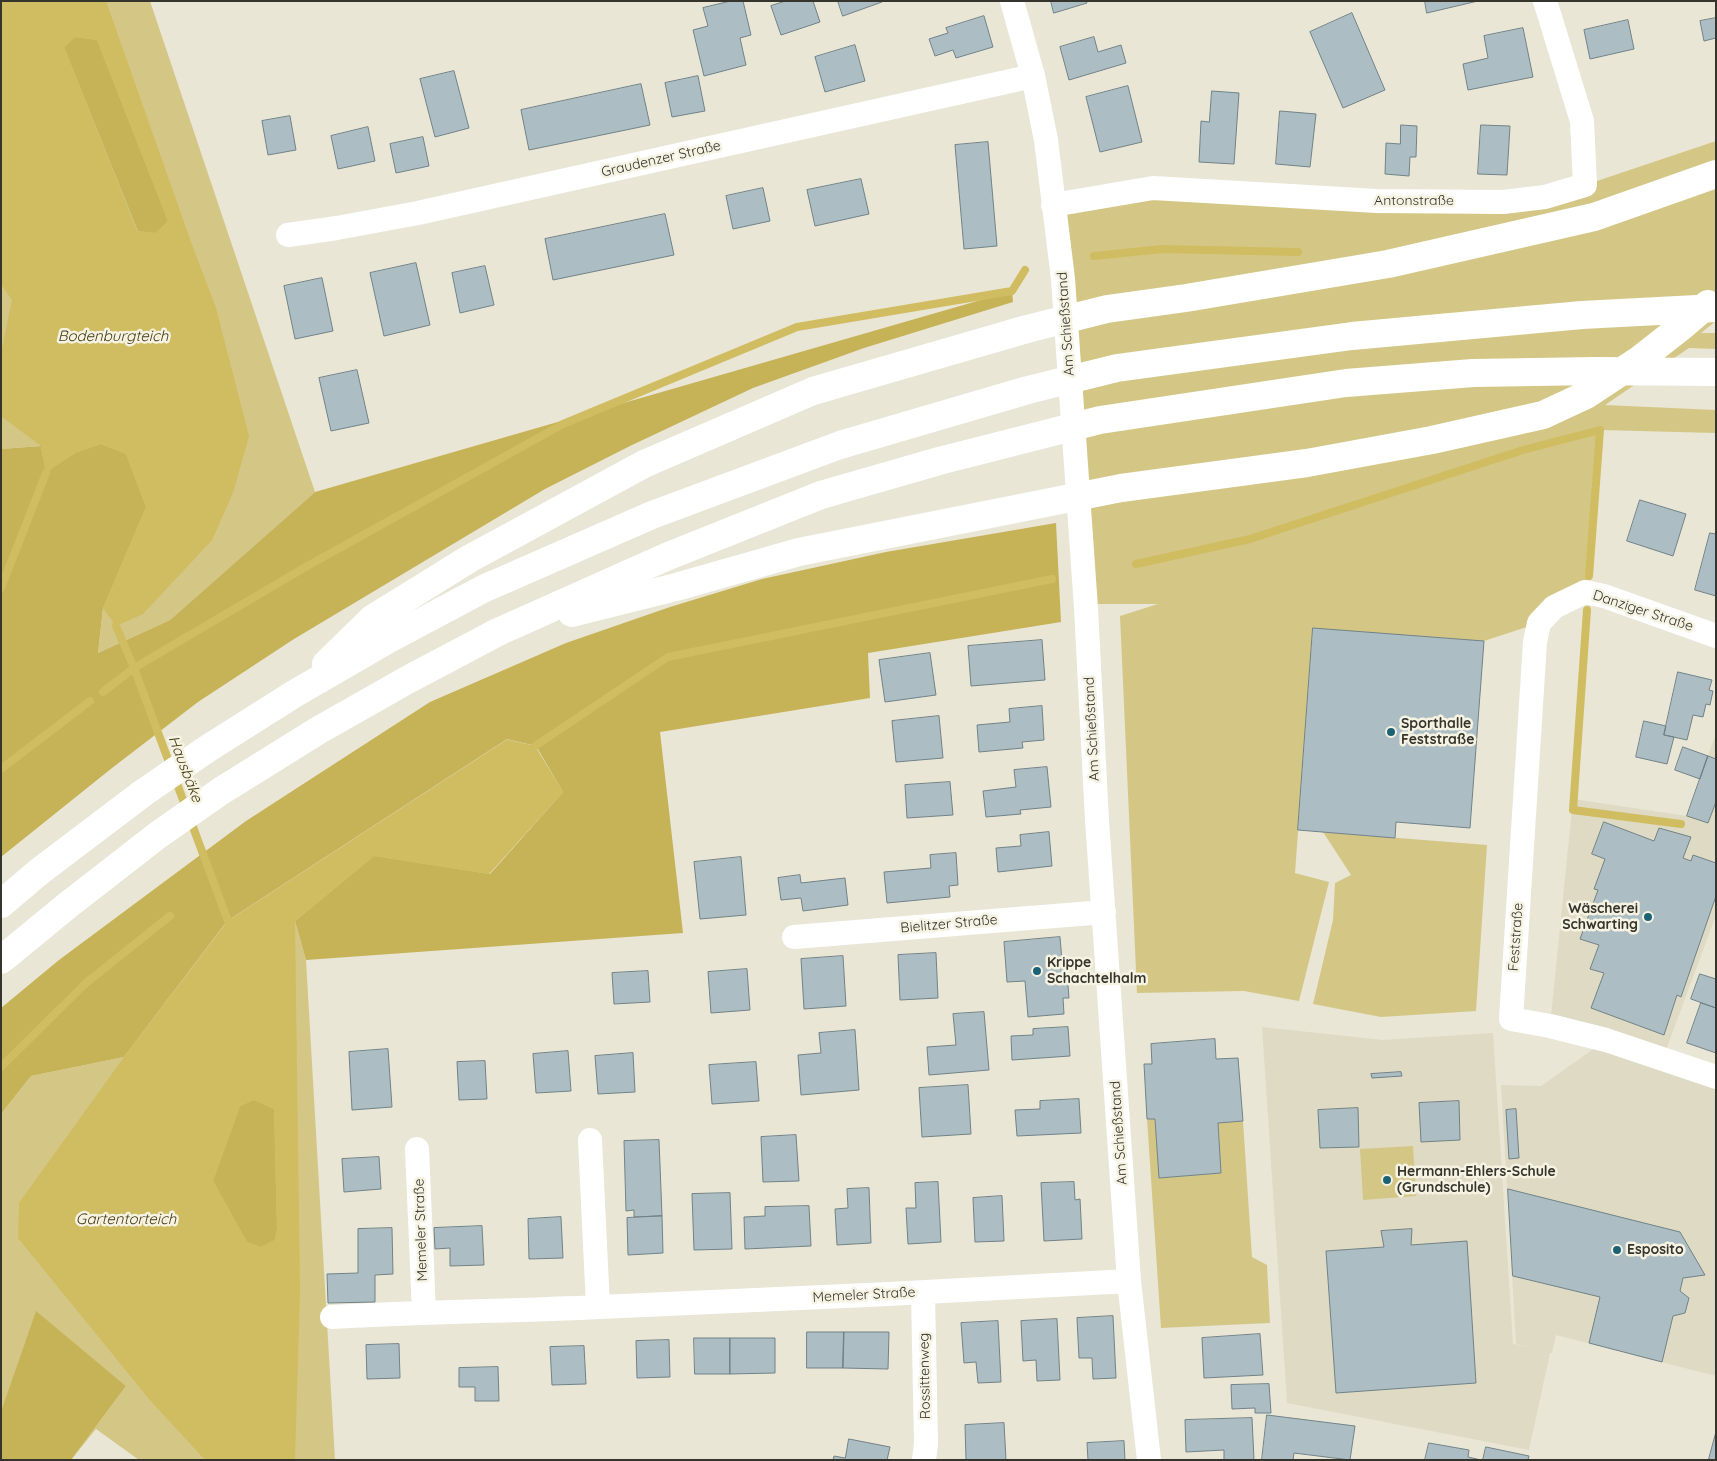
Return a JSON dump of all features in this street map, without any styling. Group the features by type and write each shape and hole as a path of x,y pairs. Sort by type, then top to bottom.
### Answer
{"highway":[{"path":"294,694 372,619 469,559 644,464 813,391 1027,329 1107,309 1186,298 1397,262 1594,217 1716,174"},
{"path":"498,632 676,587 799,552 1121,488 1307,463 1432,440 1543,415 1586,395 1639,360 1716,296"},
{"path":"1,904 40,871 143,793 207,749 294,694 389,639 483,589 652,514 840,445 1028,390 1117,368 1352,336 1582,315 1716,308"},
{"path":"1,960 158,835 221,791 319,730 409,679 498,632 666,557 821,495 1032,436 1100,420 1346,383 1473,373 1716,372"}],"street":[{"name":"Am Schießstand","path":"1012,1 1033,76 1046,140 1063,279 1129,1281 1149,1460"},
{"name":"Antonstraße","path":"1053,205 1153,188 1377,201 1503,202 1545,197 1585,185 1582,121 1545,1"},
{"name":"Graudenzer Straße","path":"288,234 337,228 418,213 1033,76"},
{"name":"Danziger Straße","path":"1537,633 1554,607 1585,592 1604,596 1716,636"},
{"name":"Feststraße","path":"1537,633 1511,1019 1550,1026 1606,1040 1716,1078"},
{"name":"Bielitzer Straße","path":"794,936 1104,912"},
{"path":"590,1140 598,1308"},
{"name":"Memeler Straße","path":"417,1149 424,1312"},
{"name":"Memeler Straße","path":"332,1317 424,1312 598,1308 923,1293 1129,1281"},
{"name":"Rossittenweg","path":"923,1293 926,1444 924,1460"}],"shaded area":[{"name":"Bodenburgteich","path":"1,1 150,1 315,492 170,620 98,653 103,608 75,453 46,473 41,446 1,449"},
{"path":"75,37 97,40 168,221 156,233 138,231 64,47"},
{"path":"1716,141 1716,321 1701,333 1716,333 1716,349 1689,348 1605,405 1716,410 1716,433 1600,430 1589,576 1585,592 1539,623 1484,641 1313,629 1295,873 1329,882 1299,1001 1244,991 1137,993 1120,616 1158,604 1086,604 1053,205 1153,188 1377,201 1585,185"},
{"path":"1012,291 1013,302 864,348 753,388 630,446 545,489 294,639 198,702 1,857 1,449 41,446 46,472 75,453 101,444 126,454 146,507 103,608 98,653 170,620 315,492"},
{"path":"1056,523 1061,622 868,653 870,698 660,732 683,933 306,960 295,921 374,856 490,874 563,792 536,746 507,739 227,921 124,1057 31,1076 1,1114 1,1008 59,960 246,821 430,702 566,643 670,607 762,579 886,552"},
{"path":"1716,733 1716,915 1663,1058 1716,1075 1716,1376 1556,1335 1552,1353 1550,1353 1529,1450 1287,1403 1262,1027 1383,1040 1493,1033 1513,1344 1536,1349 1516,1344 1501,1085 1541,1086 1606,1040 1550,1026 1573,799 1687,816"},
{"name":"Gartentorteich","path":"507,739 535,746 563,792 489,874 374,857 295,921 306,960 335,1460 139,1460 96,1429 71,1460 126,1386 36,1312 1,1411 1,1114 31,1076 124,1057 227,921"},
{"path":"1323,832 1487,845 1476,1011 1381,1017 1313,1004 1333,920 1335,883 1351,875"},
{"path":"254,1100 274,1109 277,1229 275,1240 261,1247 247,1242 213,1181 240,1106"},
{"path":"1147,1119 1155,1119 1160,1178 1221,1173 1218,1123 1243,1121 1252,1257 1267,1265 1270,1323 1161,1328"},
{"path":"1413,1146 1416,1196 1363,1200 1360,1149"},
{"path":"36,1311 126,1386 71,1460 1,1460 1,1411"}],"water":[{"name":"Bodenburgteich","path":"1,1 106,1 216,308 249,436 233,493 212,540 143,614 116,626 103,608 146,507 126,454 101,444 75,453 46,473 41,446 1,416 1,353 12,300 1,284","holes":["75,37 97,40 168,221 156,233 137,231 64,47"]},
{"name":"Gartentorteich","path":"507,740 535,746 563,792 489,874 374,856 295,921 300,1292 295,1460 205,1460 149,1399 18,1238 19,1203 124,1057 228,921","holes":["254,1100 274,1109 277,1229 275,1240 261,1247 247,1242 213,1181 240,1106"]}],"building":[{"path":"731,1 743,1 751,35 740,38 746,65 704,76 693,30 708,26 703,8"},
{"path":"786,1 813,1 820,22 781,35 771,6"},
{"path":"838,1 882,1 882,2 843,16"},
{"path":"1051,1 1086,1 1087,3 1054,13"},
{"path":"1425,1 1478,1 1427,13"},
{"path":"1352,13 1385,90 1343,108 1310,32"},
{"path":"984,16 993,47 956,58 953,50 935,56 929,39 948,33 946,28"},
{"path":"1716,18 1716,38 1704,41 1700,21"},
{"path":"1628,20 1634,49 1590,59 1584,30"},
{"path":"1523,28 1533,77 1468,90 1463,64 1488,58 1484,36"},
{"path":"1094,37 1098,52 1121,45 1126,63 1069,80 1060,47"},
{"path":"855,45 865,81 825,92 815,57"},
{"path":"454,71 469,128 435,137 420,79"},
{"path":"698,76 705,111 672,117 665,83"},
{"path":"641,84 650,125 529,150 521,110"},
{"path":"1128,86 1142,142 1100,152 1086,97"},
{"path":"1212,91 1239,93 1234,164 1199,162 1201,121 1209,122"},
{"path":"1280,111 1316,114 1310,167 1276,164"},
{"path":"290,116 296,150 268,155 262,121"},
{"path":"1401,125 1417,126 1416,157 1410,157 1409,176 1385,174 1386,143 1400,144"},
{"path":"1481,125 1510,126 1507,175 1478,174"},
{"path":"368,127 375,161 338,169 331,136"},
{"path":"423,137 429,166 396,173 390,144"},
{"path":"988,142 997,246 964,249 955,145"},
{"path":"861,179 869,214 815,226 807,190"},
{"path":"763,188 770,221 733,229 726,196"},
{"path":"665,214 674,255 553,280 545,239"},
{"path":"416,263 430,325 384,336 370,273"},
{"path":"485,266 494,305 460,313 452,273"},
{"path":"322,278 333,331 295,339 284,286"},
{"path":"357,370 369,423 331,431 319,378"},
{"path":"1640,500 1686,514 1673,556 1627,541"},
{"path":"1710,533 1716,534 1716,596 1695,590"},
{"name":"Sporthalle Feststraße","path":"1313,628 1484,641 1470,828 1396,822 1395,838 1298,830"},
{"path":"1042,640 1045,680 971,686 968,646"},
{"path":"930,653 936,695 885,702 879,660"},
{"path":"1678,672 1712,680 1709,690 1713,691 1710,705 1706,704 1703,717 1693,715 1687,740 1664,735"},
{"path":"1042,706 1044,740 1022,742 1023,748 979,752 977,725 1010,722 1009,709"},
{"path":"939,716 943,758 896,762 892,721"},
{"path":"1644,721 1666,726 1664,735 1674,737 1667,764 1636,757"},
{"path":"1683,747 1708,756 1700,779 1675,770"},
{"path":"1708,756 1716,759 1716,802 1708,823 1687,816"},
{"path":"1047,767 1051,807 1020,810 1021,814 986,817 983,791 1016,787 1014,770"},
{"path":"950,782 953,815 907,818 905,785"},
{"name":"Wäscherei Schwarting","path":"1604,822 1654,841 1659,828 1691,837 1683,858 1691,861 1693,855 1716,863 1716,896 1681,997 1677,995 1664,1035 1591,1008 1604,973 1590,969 1599,945 1580,939 1598,890 1594,889 1605,859 1592,854"},
{"path":"1049,832 1052,866 998,872 996,848 1021,846 1020,835"},
{"path":"956,853 958,885 949,886 950,897 887,903 884,872 931,868 930,855"},
{"path":"741,857 746,915 700,919 694,862"},
{"path":"800,875 801,883 845,878 848,905 803,911 801,898 781,900 778,878"},
{"name":"Krippe Schachtelhalm","path":"1060,937 1062,961 1066,960 1069,998 1063,998 1064,1014 1028,1017 1025,981 1007,982 1004,942"},
{"path":"936,953 938,998 900,1000 898,955"},
{"path":"843,956 846,1006 804,1009 801,959"},
{"path":"747,969 750,1010 711,1013 708,972"},
{"path":"648,971 650,1002 614,1004 612,973"},
{"path":"1700,974 1716,979 1716,1008 1691,999"},
{"path":"1701,1003 1716,1008 1716,1053 1687,1043"},
{"path":"984,1012 989,1070 929,1075 927,1047 956,1045 953,1014"},
{"path":"1068,1027 1070,1056 1012,1060 1011,1036 1033,1035 1033,1029"},
{"path":"855,1030 859,1090 801,1095 798,1055 821,1053 819,1033"},
{"path":"1215,1039 1216,1059 1238,1058 1243,1121 1218,1123 1221,1173 1159,1178 1155,1119 1147,1119 1144,1064 1152,1064 1151,1044"},
{"path":"388,1049 392,1107 352,1110 349,1052"},
{"path":"568,1051 571,1091 536,1093 533,1054"},
{"path":"633,1053 635,1092 598,1094 595,1056"},
{"path":"485,1061 487,1099 459,1100 457,1062"},
{"path":"756,1062 759,1101 712,1104 709,1065"},
{"path":"1401,1072 1402,1076 1372,1078 1371,1074"},
{"path":"968,1085 971,1134 922,1137 919,1088"},
{"path":"1079,1099 1081,1133 1017,1136 1015,1110 1040,1109 1040,1101"},
{"path":"1459,1101 1460,1140 1421,1142 1419,1103"},
{"path":"1358,1108 1359,1147 1320,1148 1318,1110"},
{"path":"1516,1109 1519,1158 1509,1159 1506,1110"},
{"path":"796,1135 799,1181 763,1182 761,1137"},
{"path":"659,1140 662,1216 634,1217 634,1210 626,1211 624,1141"},
{"path":"379,1157 381,1189 344,1192 342,1159"},
{"path":"938,1182 941,1242 908,1244 906,1208 916,1208 915,1183"},
{"path":"1074,1182 1075,1200 1080,1199 1082,1239 1044,1241 1041,1183"},
{"path":"869,1188 871,1243 837,1245 835,1209 848,1208 847,1189"},
{"path":"1508,1189 1680,1232 1705,1275 1683,1278 1680,1291 1689,1298 1685,1313 1673,1316 1662,1362 1589,1343 1600,1297 1513,1276"},
{"path":"730,1193 732,1249 694,1250 692,1194"},
{"path":"1002,1196 1004,1241 975,1242 973,1198"},
{"path":"809,1206 811,1246 745,1249 744,1217 765,1216 765,1207"},
{"path":"662,1216 663,1253 628,1255 627,1218"},
{"path":"561,1217 563,1258 529,1259 528,1219"},
{"path":"482,1226 484,1265 450,1266 450,1248 435,1249 434,1228"},
{"path":"392,1228 393,1274 375,1275 375,1302 328,1303 327,1274 358,1273 358,1229"},
{"path":"1412,1229 1411,1245 1467,1241 1476,1383 1336,1393 1326,1251 1384,1247 1381,1231"},
{"path":"1113,1316 1116,1378 1093,1379 1092,1358 1079,1358 1077,1318"},
{"path":"1057,1319 1060,1380 1037,1381 1036,1360 1023,1361 1021,1321"},
{"path":"998,1321 1001,1382 978,1383 976,1362 964,1363 961,1323"},
{"path":"807,1332 844,1332 843,1368 807,1368"},
{"path":"844,1332 889,1332 888,1369 843,1368"},
{"path":"1260,1334 1263,1375 1204,1378 1202,1338"},
{"path":"694,1338 730,1338 730,1374 695,1374"},
{"path":"730,1338 775,1338 775,1373 730,1374"},
{"path":"669,1340 670,1377 637,1378 636,1341"},
{"path":"399,1344 400,1378 367,1379 366,1345"},
{"path":"584,1346 586,1384 552,1385 550,1347"},
{"path":"498,1367 499,1401 475,1401 475,1387 459,1387 459,1368"},
{"path":"1269,1384 1271,1413 1255,1413 1255,1408 1232,1409 1231,1385"},
{"path":"1267,1415 1355,1426 1350,1460 1294,1453 1293,1460 1262,1460"},
{"path":"1252,1418 1254,1460 1224,1460 1224,1450 1186,1452 1185,1420"},
{"path":"1004,1423 1006,1460 966,1460 965,1425"},
{"path":"1716,1432 1716,1460 1714,1460 1709,1459"},
{"path":"849,1439 890,1447 887,1460 833,1460 834,1456 845,1458"},
{"path":"1124,1441 1125,1460 1088,1460 1087,1443"},
{"path":"1429,1443 1469,1450 1468,1457 1481,1460 1425,1460"},
{"path":"1486,1447 1529,1456 1528,1460 1483,1460"}],"waterway":[{"path":"1094,256 1162,249 1298,252"},
{"path":"103,692 134,668 309,565 563,424 797,327 1012,291 1025,270"},
{"path":"1136,564 1250,539 1523,450 1600,430 1589,576"},
{"path":"1,588 46,473"},
{"path":"535,746 668,657 1052,579"},
{"path":"1587,610 1573,810 1681,824"},
{"name":"Hausbäke","path":"116,626 134,668 186,808"},
{"path":"1,769 90,701"},
{"name":"Hausbäke","path":"190,819 228,921"},
{"path":"1,1067 86,983 170,916"}],"place":[{"name":"Sporthalle Feststraße","path":"1391,732"},
{"name":"Wäscherei Schwarting","path":"1648,917"},
{"name":"Krippe Schachtelhalm","path":"1037,971"},
{"name":"Hermann-Ehlers-Schule (Grundschule)","path":"1387,1180"},
{"name":"Esposito","path":"1617,1250"}]}
